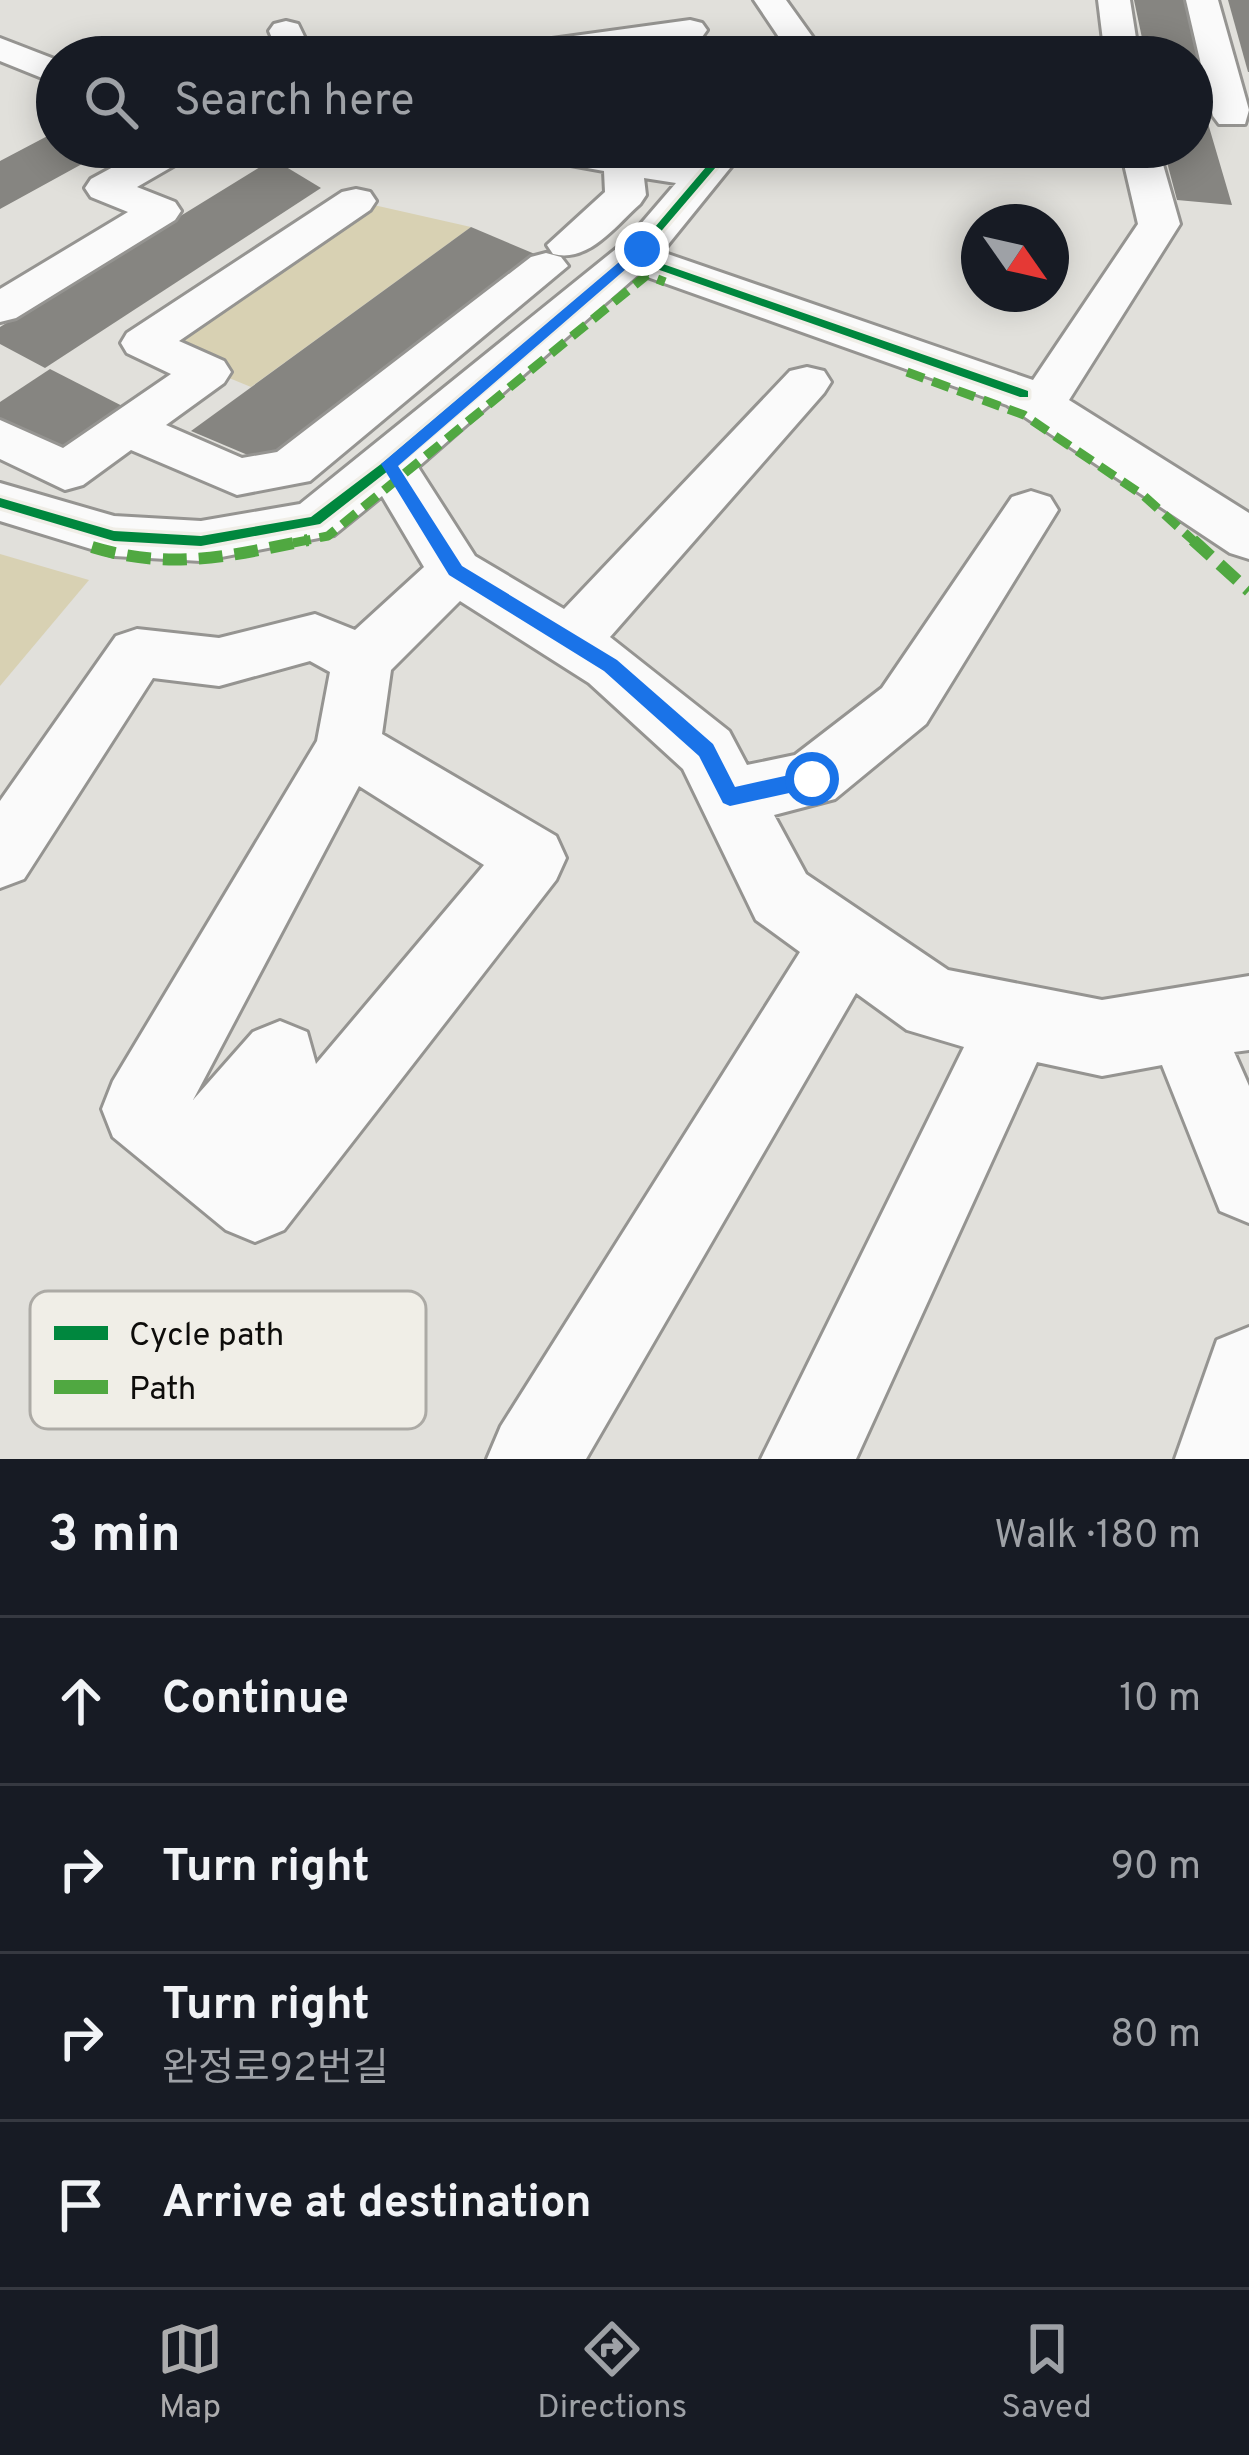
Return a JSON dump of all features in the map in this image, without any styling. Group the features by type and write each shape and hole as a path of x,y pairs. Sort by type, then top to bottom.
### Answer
{"street":[{"path":"652,36 690,31 664,0"},
{"path":"770,0 795,36"},
{"path":"1114,0 1119,36"},
{"path":"1202,0 1244,119 1213,115"},
{"path":"0,49 36,64"},
{"path":"0,85 36,73"},
{"path":"0,308 160,212 105,188 141,168"},
{"path":"502,180 516,168"},
{"path":"127,428 237,477 292,468 626,195 623,168"},
{"path":"0,502 114,536 201,541 314,521 389,464 633,257 710,168"},
{"path":"1033,400 1159,224 1144,168"},
{"path":"0,437 65,472 207,372 144,343 356,201"},
{"path":"633,257 1033,400 1249,539"},
{"path":"571,641 807,382"},
{"path":"389,464 455,571 610,666 706,750 781,897 933,1004 1102,1038 1217,1018 1249,1182"},
{"path":"730,797 812,779 904,706 1031,510"},
{"path":"348,746 532,858 255,1201 141,1109 348,746 362,661 455,571"},
{"path":"0,857 137,653 219,662 315,637 362,661"},
{"path":"534,1459 846,943"},
{"path":"808,1459 1017,1021"},
{"path":"198,1155 280,1059"}],"shaded area":[{"path":"356,201 471,227 251,387 144,343"},
{"path":"0,554 89,580 0,686"}],"building":[{"path":"1134,0 1185,0 1194,36 1142,36"},
{"path":"1228,0 1249,0 1249,72 1248,72"},
{"path":"1213,140 1232,205 1177,200 1169,168 1213,168"},
{"path":"36,142 36,168 75,168 0,209 0,161"},
{"path":"258,168 288,168 321,188 45,368 0,344 0,327"},
{"path":"471,227 542,257 274,466 191,431"},
{"path":"50,369 134,412 67,459 0,421 0,402"}],"marked path":[{"path":"92,547 125,557 192,563 328,536 647,275 665,282"},
{"path":"907,372 1024,415 1144,496 1249,591"}],"cycle path":[{"path":"0,502 114,536 201,541 315,521 642,249 710,168"},
{"path":"633,257 1024,394"}],"route":[{"path":"642,249 389,464 455,571 610,666 706,750 730,797 812,779"}]}
